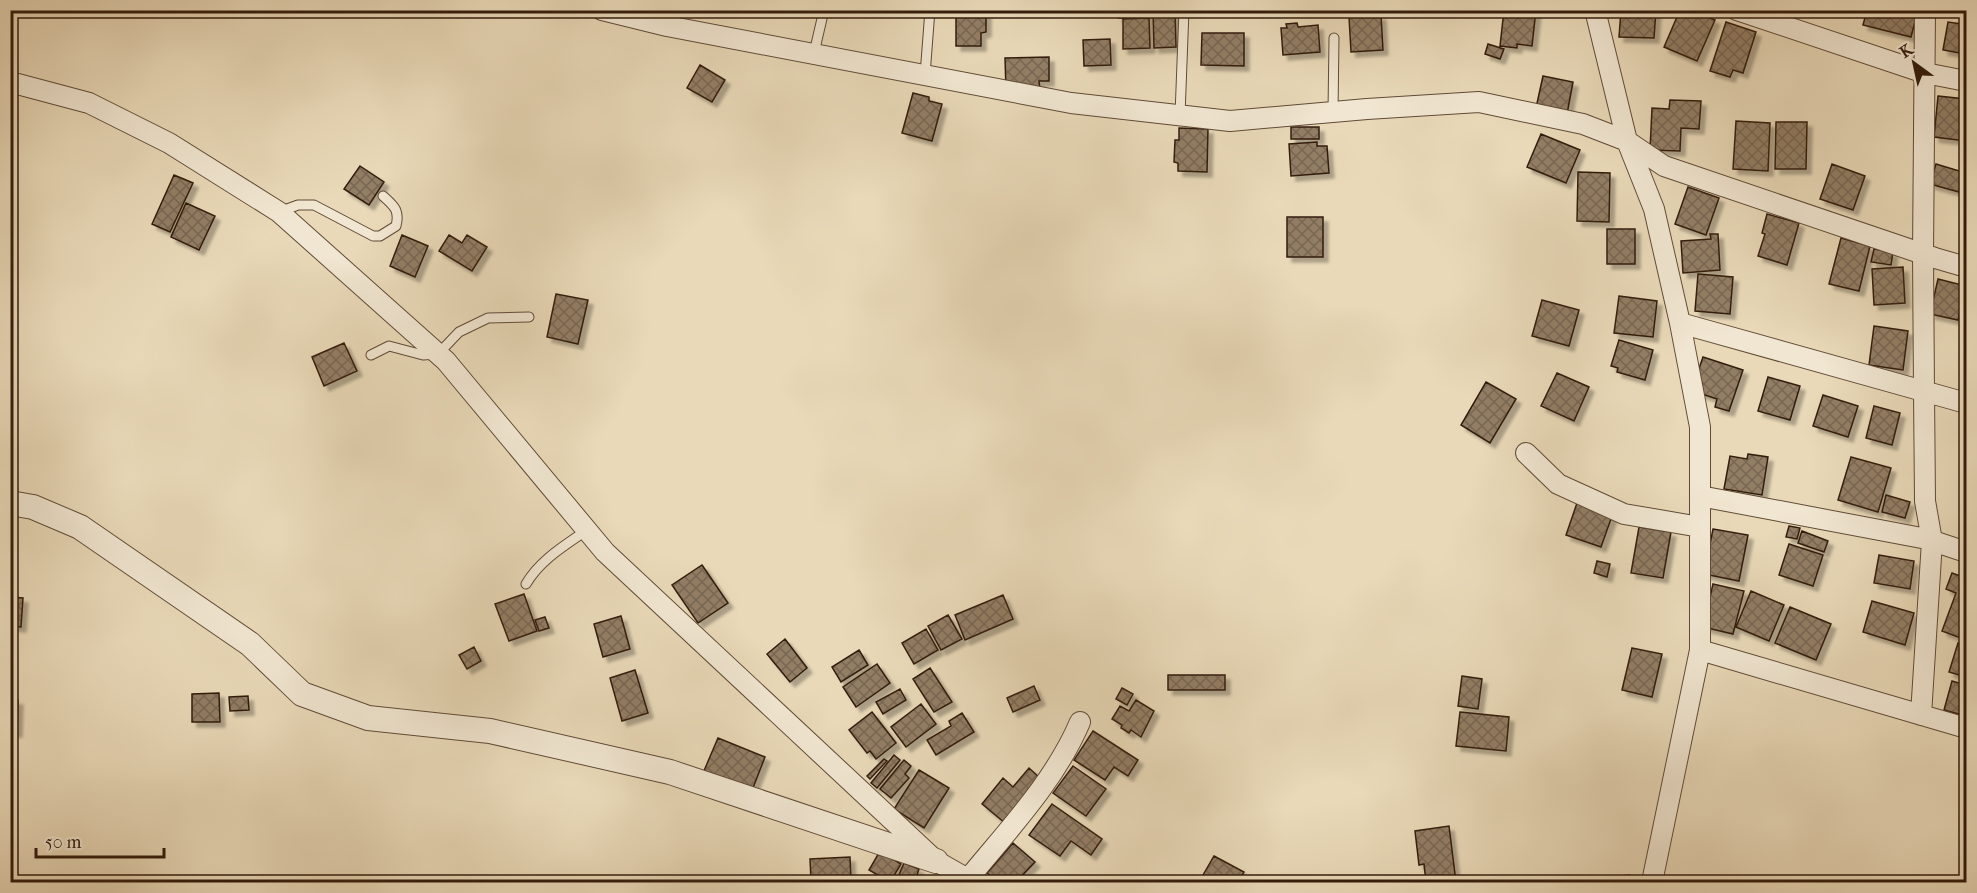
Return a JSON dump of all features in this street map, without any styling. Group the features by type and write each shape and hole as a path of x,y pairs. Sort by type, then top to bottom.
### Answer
{"street":[{"path":"602,10 667,26 1071,103 1230,121 1479,102 1583,124 1628,141 1664,166 1966,267"},
{"path":"1594,10 1628,141 1654,209 1680,322 1700,427 1700,650 1652,882"},
{"path":"1737,10 1925,73 1966,81"},
{"path":"1921,715 1932,541 1925,501 1923,254 1925,10"},
{"path":"10,82 89,103 169,143 279,212 438,354 605,552 936,861"},
{"path":"1680,322 1966,403"},
{"path":"1526,453 1558,484 1624,514 1700,527"},
{"path":"1700,496 1932,541 1966,552"},
{"path":"10,503 33,507 80,527 250,644 302,694 368,718 490,731 670,772 936,861 970,881 1040,790 1074,736 1080,722"},
{"path":"1700,650 1966,728"}],"lane":[{"path":"814,53 824,10"},
{"path":"925,75 930,10"},
{"path":"1180,115 1184,10"},
{"path":"1333,112 1334,38"},
{"path":"279,212 298,205 314,205 373,236 380,236 396,226 398,216 395,207 383,196"},
{"path":"371,355 389,346 423,355 438,354 459,332 488,318 529,317"},
{"path":"526,584 533,572 548,558 586,530"}],"building":[{"path":"956,10 986,12 986,32 981,33 981,46 956,46"},
{"path":"1118,10 1133,10 1133,18 1118,18"},
{"path":"1135,10 1150,10 1150,18 1135,18"},
{"path":"1153,10 1175,10 1176,47 1154,48"},
{"path":"1504,10 1536,10 1532,46 1517,44 1517,48 1500,46"},
{"path":"1621,10 1656,10 1654,38 1619,37"},
{"path":"1680,10 1691,10 1715,20 1697,61 1664,47"},
{"path":"1867,10 1918,10 1911,37 1863,25"},
{"path":"1381,15 1383,50 1351,52 1349,17"},
{"path":"1149,18 1150,48 1123,49 1123,19"},
{"path":"1963,19 1966,20 1966,54 1943,50 1948,22 1962,24"},
{"path":"1726,22 1756,32 1743,73 1733,70 1730,77 1710,71"},
{"path":"1297,23 1298,27 1318,25 1320,52 1283,55 1281,28 1287,28 1286,24"},
{"path":"1202,33 1244,33 1244,66 1201,65"},
{"path":"1110,39 1111,65 1084,66 1083,40"},
{"path":"1488,44 1504,49 1500,59 1485,54"},
{"path":"1049,57 1049,81 1039,81 1040,89 1006,90 1005,58"},
{"path":"700,65 725,80 712,102 687,88"},
{"path":"1543,76 1573,82 1567,114 1536,108"},
{"path":"913,93 929,97 929,101 942,104 932,141 902,133"},
{"path":"1938,96 1966,99 1966,141 1934,137"},
{"path":"1670,100 1701,101 1699,129 1681,128 1680,151 1650,150 1652,108 1669,109"},
{"path":"1736,121 1770,123 1768,171 1733,169"},
{"path":"1776,122 1807,122 1806,169 1775,169"},
{"path":"1291,127 1319,127 1319,139 1291,139"},
{"path":"1179,128 1208,129 1207,172 1178,171 1178,163 1174,162 1175,140 1179,140"},
{"path":"1541,134 1580,150 1566,183 1527,167"},
{"path":"1317,142 1317,146 1327,146 1329,173 1291,176 1289,144"},
{"path":"1832,164 1865,176 1853,210 1820,199"},
{"path":"1936,164 1966,173 1966,194 1930,184"},
{"path":"360,166 384,182 369,205 344,189"},
{"path":"1578,172 1610,173 1609,222 1577,221"},
{"path":"174,175 193,183 170,232 152,224"},
{"path":"1688,187 1719,198 1706,235 1675,224"},
{"path":"186,203 215,216 199,250 171,237"},
{"path":"1767,214 1799,223 1787,265 1758,256 1765,234 1762,233"},
{"path":"1287,217 1323,217 1323,257 1287,257"},
{"path":"1607,229 1635,229 1635,264 1607,264"},
{"path":"1710,234 1718,234 1720,270 1683,273 1681,241 1711,239"},
{"path":"402,235 428,246 415,277 390,266"},
{"path":"449,235 462,243 467,235 487,247 472,271 439,251"},
{"path":"1841,238 1870,246 1859,291 1829,284"},
{"path":"1874,249 1893,252 1891,265 1871,262"},
{"path":"1903,267 1905,303 1874,305 1872,269"},
{"path":"1698,274 1733,277 1730,314 1695,311"},
{"path":"1938,279 1966,286 1958,320 1930,314"},
{"path":"556,294 588,300 578,344 547,337"},
{"path":"1619,296 1657,301 1653,337 1614,333"},
{"path":"1542,300 1579,310 1569,346 1532,336"},
{"path":"1874,326 1908,331 1903,370 1869,365"},
{"path":"1619,340 1653,350 1645,380 1617,372 1618,368 1611,366"},
{"path":"344,343 357,371 324,386 312,357"},
{"path":"1703,357 1743,370 1729,411 1715,407 1717,399 1699,393 1702,383 1695,380"},
{"path":"1557,373 1589,387 1574,421 1541,406"},
{"path":"1768,377 1800,386 1790,420 1758,411"},
{"path":"1486,382 1516,399 1490,443 1461,425"},
{"path":"1823,395 1858,406 1848,437 1813,426"},
{"path":"1874,406 1900,413 1892,445 1866,438"},
{"path":"1748,454 1768,457 1762,495 1724,489 1730,456 1747,459"},
{"path":"1851,457 1891,468 1878,512 1838,500"},
{"path":"1886,495 1910,502 1905,518 1882,512"},
{"path":"1577,503 1612,516 1601,547 1566,535"},
{"path":"1789,526 1800,528 1797,539 1786,537"},
{"path":"1639,527 1671,532 1663,578 1631,573"},
{"path":"1713,529 1748,535 1739,581 1704,574"},
{"path":"1802,531 1828,541 1824,552 1798,543"},
{"path":"1789,544 1823,555 1813,586 1779,575"},
{"path":"1879,555 1914,561 1910,589 1874,583"},
{"path":"1597,561 1610,564 1607,577 1594,573"},
{"path":"702,565 728,603 698,623 672,585"},
{"path":"1952,573 1966,578 1966,640 1942,631 1956,593 1946,589"},
{"path":"1713,584 1744,591 1733,634 1703,627"},
{"path":"1751,591 1784,605 1769,641 1736,627"},
{"path":"524,594 537,631 509,641 495,604"},
{"path":"1003,595 1013,619 965,640 955,615"},
{"path":"10,597 23,598 21,627 10,626"},
{"path":"1872,601 1914,613 1905,645 1863,632"},
{"path":"1790,607 1831,624 1816,660 1775,643"},
{"path":"948,615 962,639 941,650 928,626"},
{"path":"621,616 630,649 603,657 594,624"},
{"path":"545,617 549,628 539,631 535,620"},
{"path":"926,629 938,650 914,664 902,643"},
{"path":"785,639 807,668 790,682 767,654"},
{"path":"1958,643 1966,645 1966,677 1949,672"},
{"path":"474,647 481,661 467,669 459,655"},
{"path":"1632,648 1662,654 1652,697 1622,690"},
{"path":"859,650 868,665 841,682 832,667"},
{"path":"877,664 890,683 856,707 843,687"},
{"path":"930,668 952,702 934,712 913,679"},
{"path":"635,670 648,713 622,721 610,678"},
{"path":"1168,675 1225,675 1225,690 1168,690"},
{"path":"1462,676 1482,679 1478,709 1458,706"},
{"path":"1952,681 1966,685 1966,716 1944,710"},
{"path":"1034,686 1040,700 1013,712 1007,698"},
{"path":"1122,688 1133,694 1127,705 1116,699"},
{"path":"900,689 906,700 883,714 876,702"},
{"path":"219,693 220,722 192,722 192,694"},
{"path":"248,696 249,710 230,711 229,697"},
{"path":"10,700 18,700 17,732 10,732"},
{"path":"1136,700 1154,711 1141,737 1131,730 1129,733 1112,719 1120,706 1129,711"},
{"path":"921,704 936,724 906,747 891,727"},
{"path":"872,712 896,743 876,759 870,751 867,753 849,730"},
{"path":"1460,712 1509,717 1506,751 1456,746"},
{"path":"962,713 974,732 936,755 927,740 951,726 949,721"},
{"path":"1093,731 1138,760 1128,776 1114,767 1105,780 1074,760"},
{"path":"718,738 765,757 751,793 703,773"},
{"path":"894,755 900,760 877,788 871,783"},
{"path":"884,759 887,761 870,779 867,776"},
{"path":"904,760 911,766 905,774 909,778 891,798 880,789"},
{"path":"1073,766 1106,789 1086,816 1053,793"},
{"path":"1029,768 1041,779 1005,823 982,804 1003,778 1013,787"},
{"path":"919,770 949,788 924,828 894,809"},
{"path":"1052,804 1102,839 1091,855 1071,841 1060,856 1029,835"},
{"path":"1449,826 1456,882 1426,882 1424,864 1419,865 1415,831"},
{"path":"1013,843 1035,862 1016,882 998,882 987,873"},
{"path":"880,851 901,864 890,882 869,870"},
{"path":"1214,856 1244,872 1238,882 1199,882"},
{"path":"850,857 851,879 811,881 810,859"},
{"path":"904,863 919,869 917,875 928,879 926,882 896,882"},
{"path":"1630,875 1631,882 1603,882 1602,878"}]}
